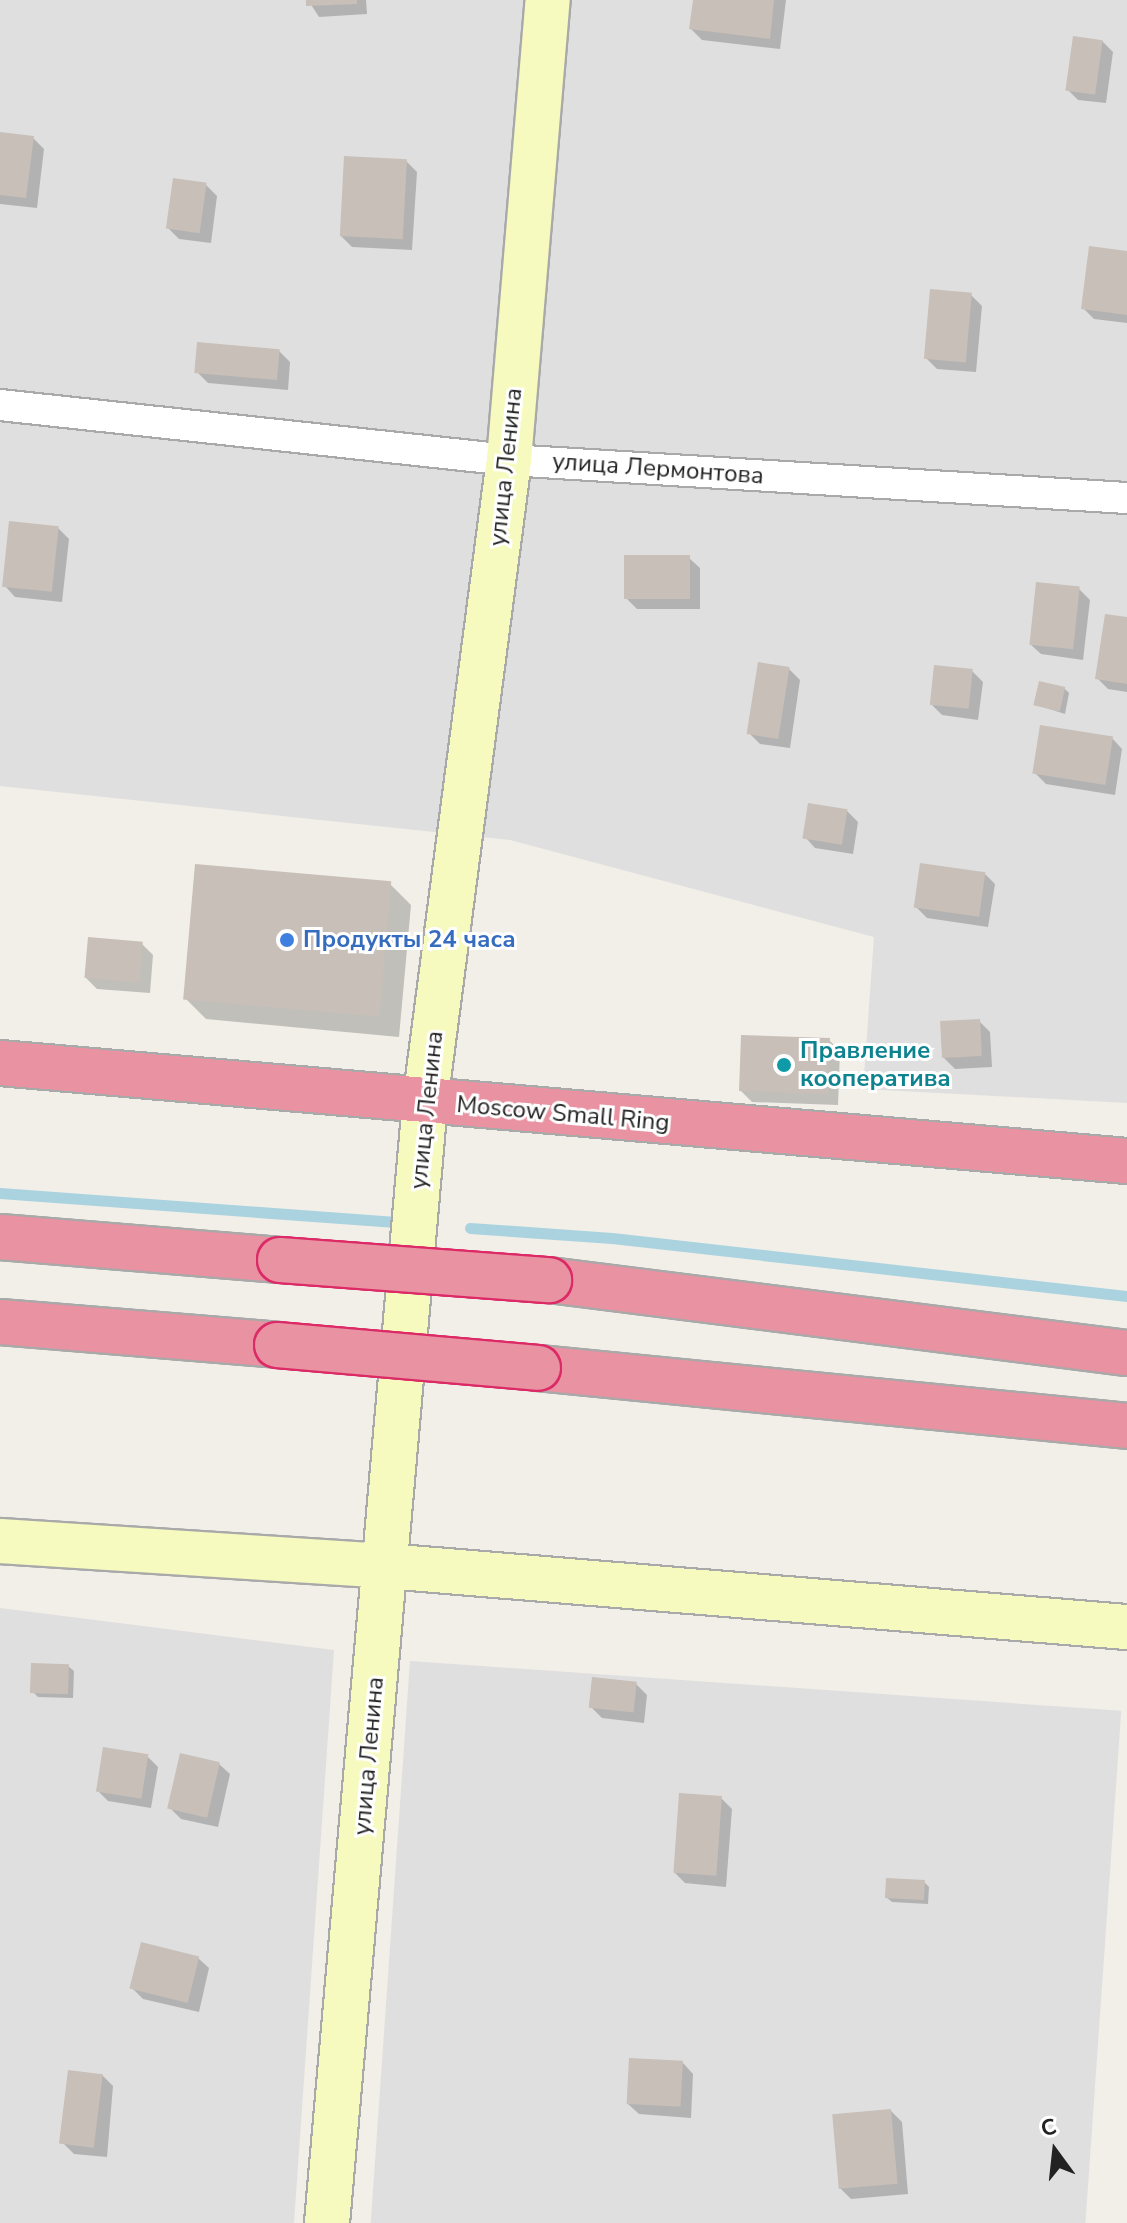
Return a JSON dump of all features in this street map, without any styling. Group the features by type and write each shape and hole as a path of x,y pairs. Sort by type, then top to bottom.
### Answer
{"highway":[{"name":"Moscow Small Ring","path":"0,1063 1127,1161"},
{"path":"0,1237 549,1280 1127,1353"},
{"path":"0,1322 538,1368 1127,1426"}],"street":[{"name":"улица Ленина","path":"327,2223 425,1102 509,460 548,0"},
{"name":"улица Лермонтова","path":"0,405 509,460 1127,498"},
{"path":"0,1541 386,1566 1127,1627"}],"shaded area":[{"path":"0,0 1127,0 1127,1103 863,1089 874,937 510,840 0,786"},
{"path":"0,1608 334,1650 294,2223 0,2223"},
{"path":"410,1661 1121,1711 1085,2223 371,2223"}],"building":[{"path":"306,0 357,0 357,4 306,6"},
{"path":"693,0 774,0 770,39 689,29"},
{"path":"1073,36 1103,40 1095,95 1065,90"},
{"path":"0,132 34,136 26,198 0,195"},
{"path":"344,156 407,159 403,239 340,236"},
{"path":"173,178 207,183 200,233 166,229"},
{"path":"1089,246 1127,251 1127,315 1081,309"},
{"path":"930,289 972,293 966,362 924,359"},
{"path":"197,342 280,349 277,380 194,373"},
{"path":"9,521 59,526 52,592 2,587"},
{"path":"624,555 690,555 690,599 624,599"},
{"path":"1036,582 1080,587 1073,649 1029,645"},
{"path":"1105,614 1127,617 1127,684 1095,679"},
{"path":"758,662 790,667 778,739 747,734"},
{"path":"934,665 973,669 969,709 930,705"},
{"path":"1039,681 1065,687 1060,711 1033,705"},
{"path":"1040,725 1113,737 1105,785 1032,773"},
{"path":"808,803 848,809 842,845 802,839"},
{"path":"920,863 985,872 979,917 914,908"},
{"name":"Продукты 24 часа","path":"195,864 391,881 379,1017 183,999"},
{"path":"88,937 143,942 139,983 84,978"},
{"path":"980,1019 982,1056 942,1058 940,1021"},
{"name":"Правление кооператива","path":"741,1035 830,1038 828,1094 739,1091"},
{"path":"31,1663 69,1664 68,1694 30,1693"},
{"path":"592,1677 637,1682 634,1713 589,1708"},
{"path":"103,1747 148,1754 141,1799 96,1791"},
{"path":"180,1753 220,1762 207,1818 167,1809"},
{"path":"679,1793 722,1796 716,1876 673,1873"},
{"path":"886,1878 925,1880 924,1900 885,1898"},
{"path":"141,1942 199,1957 188,2003 129,1989"},
{"path":"629,2058 683,2061 681,2107 627,2104"},
{"path":"68,2070 103,2074 94,2148 59,2143"},
{"path":"891,2109 898,2184 839,2189 832,2114"}],"waterway":[{"path":"0,1193 406,1223"},
{"path":"470,1228 612,1238 1127,1296"}],"place":[{"name":"Продукты 24 часа","path":"287,940"},
{"name":"Правление кооператива","path":"784,1065"}]}
